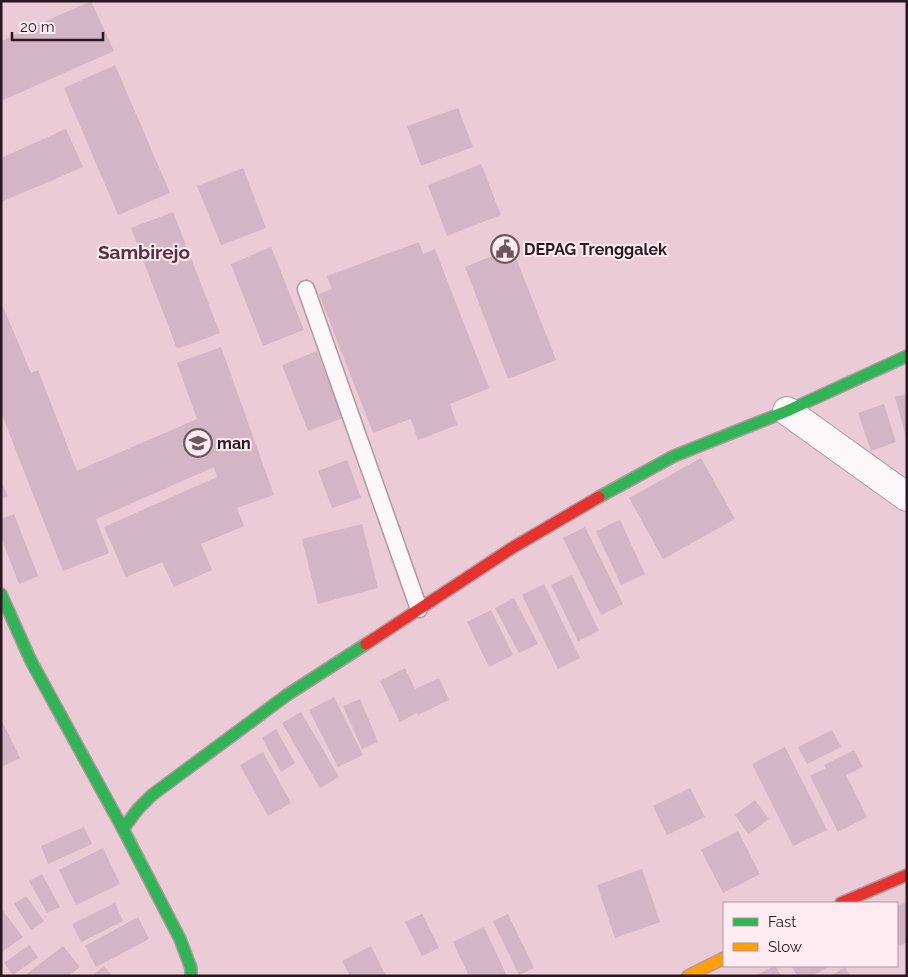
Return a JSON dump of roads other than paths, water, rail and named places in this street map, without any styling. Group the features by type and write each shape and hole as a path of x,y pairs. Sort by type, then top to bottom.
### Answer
{"street":[{"path":"123,829 138,808 152,795 287,696 512,548 592,501 666,461 787,411 907,356"},
{"path":"787,411 907,497"},
{"path":"1,594 31,662 123,829 180,940 191,968 191,976"},
{"path":"843,902 907,875"},
{"path":"688,976 723,958"}],"lane":[{"path":"306,289 419,609"}],"place":[{"name":"DEPAG Trenggalek","path":"505,249"},
{"name":"man","path":"198,443"}],"district":[{"name":"Sambirejo","path":"144,252"}]}
